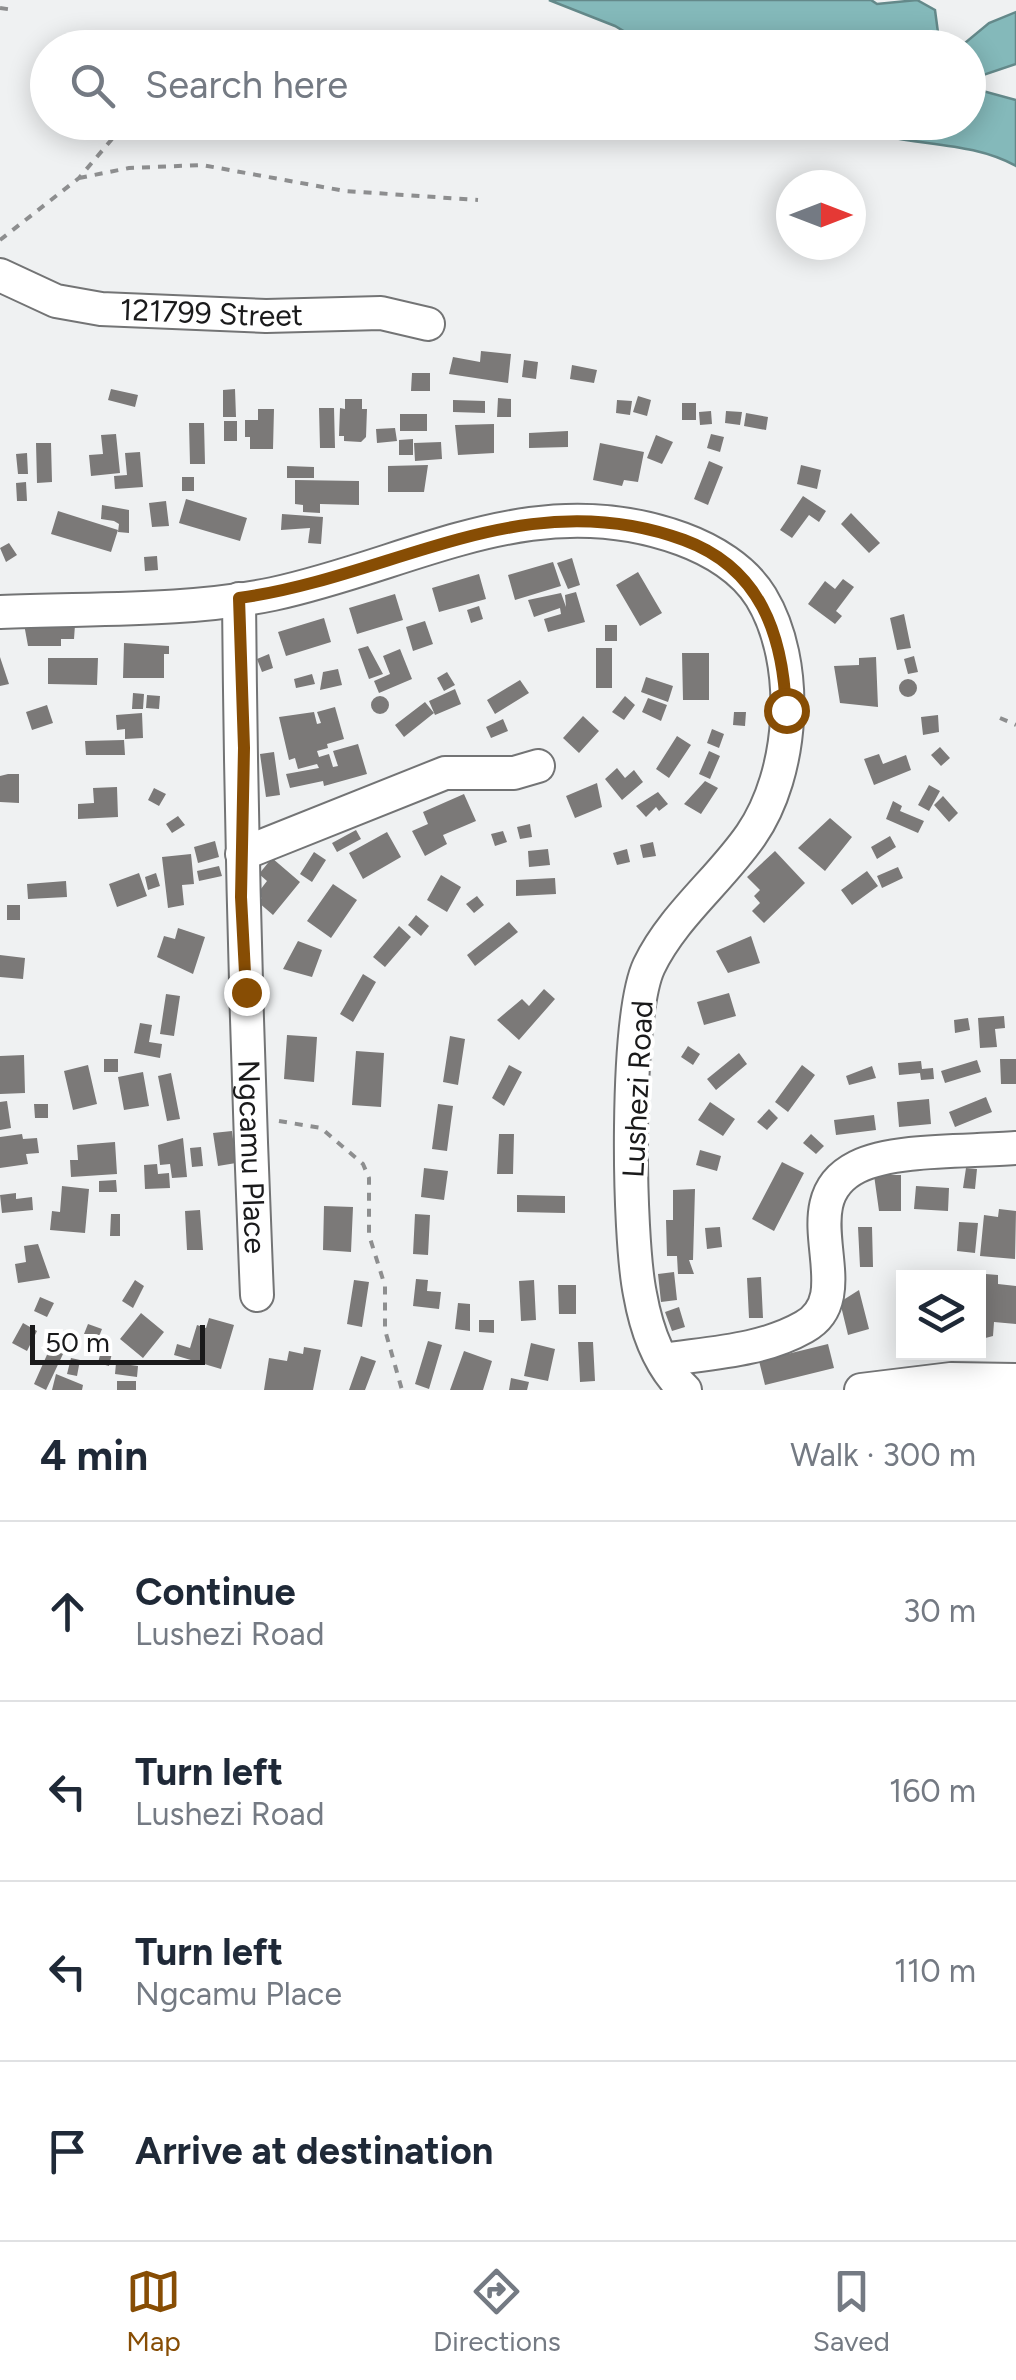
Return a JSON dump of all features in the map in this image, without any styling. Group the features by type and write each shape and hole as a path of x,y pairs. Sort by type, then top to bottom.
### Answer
{"street":[{"name":"121799 Street","path":"0,276 56,301 89,308 266,316 381,312 428,324"},
{"name":"Lushezi Road","path":"0,612 274,594 440,541 516,525 586,520 651,528 700,546 735,568 761,597 785,674 786,710 773,791 753,832 663,941 639,997 634,1057 633,1233 639,1292 650,1336 686,1390"},
{"name":"Ngcamu Place","path":"239,598 242,854 257,1295"},
{"path":"242,854 445,773 514,772 538,766"},
{"path":"663,1360 760,1345 819,1316 830,1294 824,1218 838,1182 853,1169 889,1158 1016,1148"},
{"path":"862,1390 951,1379 1016,1380"}],"path":[{"path":"0,8 14,10"},
{"path":"0,240 79,178 110,140"},
{"path":"79,178 129,168 202,165 345,191 478,200"},
{"path":"1000,718 1016,725"},
{"path":"250,1122 296,1121 320,1128 363,1164 369,1178 369,1235 385,1286 385,1330 402,1390"}],"water":[{"path":"549,0 871,0 877,4 917,0 935,10 938,30 622,30"},
{"path":"1016,12 1016,64 986,74 986,30 981,30"},
{"path":"986,92 1016,100 1016,166 975,151 906,140 986,140"}],"building":[{"path":"481,351 511,354 508,383 449,374 453,357 480,362"},
{"path":"524,360 538,362 536,379 522,377"},
{"path":"572,365 597,370 594,383 570,379"},
{"path":"412,373 430,373 430,391 411,391"},
{"path":"111,389 138,395 135,407 108,400"},
{"path":"235,389 236,417 223,417 223,390"},
{"path":"638,396 651,400 647,416 633,412"},
{"path":"498,398 511,399 511,417 497,417"},
{"path":"345,399 362,399 362,409 367,409 366,437 361,442 344,441 344,436 339,436 340,408 345,409"},
{"path":"453,400 485,401 485,413 453,412"},
{"path":"617,400 632,401 630,415 616,413"},
{"path":"682,403 696,403 696,420 682,420"},
{"path":"319,408 334,408 335,448 320,448"},
{"path":"258,409 274,409 273,449 250,449 250,437 245,437 245,420 258,420"},
{"path":"711,411 712,424 700,425 699,412"},
{"path":"726,411 742,412 740,425 725,423"},
{"path":"746,413 768,417 766,430 744,426"},
{"path":"400,414 427,414 427,431 400,431"},
{"path":"224,421 237,421 237,441 224,441"},
{"path":"189,423 204,423 205,464 190,464"},
{"path":"494,424 494,453 458,455 455,425"},
{"path":"395,428 397,441 377,443 376,429"},
{"path":"568,431 568,447 529,448 529,433"},
{"path":"116,434 120,473 91,476 89,455 103,454 101,435"},
{"path":"711,434 724,437 720,452 707,448"},
{"path":"656,435 673,442 662,464 647,458"},
{"path":"413,439 413,455 399,455 399,440"},
{"path":"441,442 442,459 415,461 414,443"},
{"path":"36,443 51,443 52,482 37,483"},
{"path":"600,443 644,452 638,482 624,480 622,486 593,480"},
{"path":"140,452 143,487 115,489 114,476 127,475 125,453"},
{"path":"27,453 28,474 18,474 16,454"},
{"path":"709,461 723,467 708,505 694,499"},
{"path":"428,465 424,492 388,492 388,466"},
{"path":"801,465 821,470 817,489 797,484"},
{"path":"287,466 314,467 314,478 287,478"},
{"path":"182,477 194,477 194,491 182,491"},
{"path":"295,480 359,481 359,505 320,504 320,513 303,512 303,505 295,504"},
{"path":"26,482 27,501 17,501 16,483"},
{"path":"803,496 826,511 819,522 809,515 792,538 780,530"},
{"path":"186,499 247,518 240,541 179,523"},
{"path":"166,501 169,526 152,527 149,503"},
{"path":"102,505 129,510 129,533 118,532 119,524 114,521 101,519"},
{"path":"58,511 118,530 111,552 51,534"},
{"path":"851,513 880,543 869,553 841,524"},
{"path":"282,514 323,517 321,544 308,543 310,528 281,530"},
{"path":"9,543 17,555 6,562 0,548"},
{"path":"157,556 158,570 145,571 144,557"},
{"path":"572,558 580,585 568,589 557,563"},
{"path":"553,562 561,586 515,600 508,575"},
{"path":"638,572 662,613 640,626 616,585"},
{"path":"479,574 486,599 439,612 432,588"},
{"path":"843,579 854,587 836,611 842,616 835,624 808,604 825,581 835,589"},
{"path":"576,592 585,622 548,632 544,619 561,614 560,608 534,617 528,600 561,593 566,607 565,595"},
{"path":"395,594 403,620 357,634 349,608"},
{"path":"479,606 483,619 471,623 467,610"},
{"path":"904,614 911,648 897,650 890,618"},
{"path":"324,618 331,642 286,656 278,632"},
{"path":"425,621 433,644 413,651 406,627"},
{"path":"24,624 75,625 74,639 61,639 61,646 28,646"},
{"path":"605,625 617,625 617,641 605,641"},
{"path":"124,643 169,646 169,654 164,654 164,678 123,678"},
{"path":"368,646 383,674 369,679 358,649"},
{"path":"596,648 612,648 612,688 596,688"},
{"path":"400,649 412,679 379,693 374,681 390,674 383,656"},
{"path":"682,653 709,653 709,700 683,700"},
{"path":"269,654 273,668 262,672 257,659"},
{"path":"914,656 918,672 908,674 904,659"},
{"path":"0,657 9,684 0,686"},
{"path":"876,657 878,707 840,703 834,666 859,665 859,658"},
{"path":"48,658 98,658 97,685 48,684"},
{"path":"338,669 342,685 320,690 323,672"},
{"path":"447,672 455,685 444,691 437,678"},
{"path":"312,674 315,684 296,688 294,679"},
{"path":"646,677 673,686 668,702 641,692"},
{"path":"908,679 917,688 908,697 899,688"},
{"path":"520,680 529,693 495,714 487,700"},
{"path":"455,689 461,704 435,715 429,701"},
{"path":"133,693 144,694 143,709 132,709"},
{"path":"147,695 160,696 159,709 146,708"},
{"path":"380,696 389,705 380,714 371,705"},
{"path":"625,696 635,705 624,720 612,712"},
{"path":"648,698 667,705 661,721 642,712"},
{"path":"425,702 434,713 404,737 395,725"},
{"path":"47,705 53,723 32,730 26,712"},
{"path":"335,707 344,739 317,751 319,757 329,754 333,767 338,766 333,751 358,744 367,774 324,786 323,781 290,788 286,774 319,768 317,764 298,769 295,758 289,760 279,717 314,712 317,724 321,723 317,712"},
{"path":"734,712 746,712 745,726 733,725"},
{"path":"142,713 143,738 125,739 125,729 117,730 116,715"},
{"path":"938,715 939,732 923,735 921,717"},
{"path":"583,716 599,731 579,753 563,738"},
{"path":"503,719 508,731 491,738 486,727"},
{"path":"712,729 724,734 719,748 707,743"},
{"path":"677,736 691,745 669,778 656,769"},
{"path":"124,740 125,755 86,755 85,741"},
{"path":"940,747 950,758 941,766 931,755"},
{"path":"709,751 720,756 710,779 699,774"},
{"path":"274,752 280,795 266,797 260,754"},
{"path":"879,754 883,764 906,755 911,770 874,785 864,759"},
{"path":"617,768 625,778 634,770 643,782 622,800 605,779"},
{"path":"19,774 19,803 0,802 0,776"},
{"path":"705,781 718,788 701,814 684,804"},
{"path":"597,783 602,807 575,818 566,796"},
{"path":"929,785 940,791 929,811 918,805"},
{"path":"117,787 118,817 78,819 78,804 94,803 93,788"},
{"path":"154,788 166,794 159,806 148,800"},
{"path":"658,792 668,804 659,811 656,807 646,817 636,806"},
{"path":"464,794 476,821 443,835 447,844 425,856 412,831 428,824 423,812"},
{"path":"943,796 958,813 949,822 934,805"},
{"path":"893,801 902,806 900,811 924,821 918,833 886,819"},
{"path":"178,816 185,825 172,833 166,824"},
{"path":"830,818 852,837 825,871 798,848"},
{"path":"530,824 532,837 520,839 517,827"},
{"path":"356,830 361,839 337,852 332,843"},
{"path":"503,831 507,842 495,846 491,834"},
{"path":"387,832 401,857 363,879 349,853"},
{"path":"890,836 896,847 877,859 871,847"},
{"path":"215,841 219,857 198,863 194,847"},
{"path":"653,842 656,856 643,858 640,845"},
{"path":"548,849 550,865 529,867 528,851"},
{"path":"627,849 630,862 617,865 613,853"},
{"path":"775,851 805,883 764,923 752,911 760,903 754,896 760,890 747,877"},
{"path":"314,852 326,860 312,882 300,874"},
{"path":"191,854 194,884 182,885 184,905 168,908 162,857"},
{"path":"272,858 300,882 273,915 258,902 262,898 257,894 267,881 259,874"},
{"path":"219,866 222,876 199,881 197,871"},
{"path":"898,867 903,878 882,888 877,876"},
{"path":"867,871 878,886 852,905 841,890"},
{"path":"139,873 147,896 117,907 109,884"},
{"path":"156,873 160,886 148,890 145,877"},
{"path":"441,875 461,887 447,912 427,900"},
{"path":"555,878 556,894 516,896 516,880"},
{"path":"66,881 67,897 28,899 27,884"},
{"path":"333,884 357,900 331,938 307,921"},
{"path":"477,896 484,905 474,913 466,904"},
{"path":"7,905 20,905 20,920 7,920"},
{"path":"416,915 429,926 421,936 408,925"},
{"path":"509,922 518,932 475,966 467,955"},
{"path":"399,926 411,937 385,967 373,957"},
{"path":"178,928 205,937 193,974 157,957 164,936 175,939"},
{"path":"751,936 760,963 728,973 716,951"},
{"path":"298,941 322,950 312,977 283,969"},
{"path":"0,955 25,958 23,979 0,977"},
{"path":"363,974 376,982 353,1022 340,1014"},
{"path":"544,989 555,999 519,1040 497,1020 522,999 529,1006"},
{"path":"729,993 736,1016 704,1025 697,1002"},
{"path":"166,994 180,996 174,1036 160,1034"},
{"path":"1004,1016 1005,1028 995,1029 997,1047 980,1048 978,1018"},
{"path":"968,1018 970,1030 955,1033 954,1020"},
{"path":"140,1023 152,1025 149,1042 162,1044 160,1058 134,1053"},
{"path":"287,1035 317,1037 314,1082 284,1079"},
{"path":"450,1036 465,1039 458,1085 443,1082"},
{"path":"688,1046 700,1054 693,1065 681,1057"},
{"path":"356,1051 384,1053 381,1107 352,1105"},
{"path":"739,1053 747,1064 716,1090 707,1079"},
{"path":"24,1055 25,1093 0,1094 0,1056"},
{"path":"104,1059 118,1059 118,1072 104,1072"},
{"path":"1000,1059 1016,1059 1016,1084 1001,1084"},
{"path":"977,1060 981,1072 945,1083 941,1071"},
{"path":"921,1061 922,1069 933,1068 934,1079 921,1080 920,1073 899,1075 898,1063"},
{"path":"88,1065 97,1104 73,1110 64,1071"},
{"path":"509,1065 522,1072 504,1106 492,1098"},
{"path":"802,1065 815,1075 788,1112 775,1102"},
{"path":"872,1066 876,1078 849,1085 846,1076"},
{"path":"143,1072 149,1106 124,1110 118,1077"},
{"path":"171,1073 180,1119 167,1121 158,1076"},
{"path":"986,1097 992,1112 955,1127 949,1112"},
{"path":"929,1099 931,1124 899,1127 897,1102"},
{"path":"7,1101 11,1128 0,1130 0,1102"},
{"path":"710,1102 735,1119 723,1136 698,1120"},
{"path":"34,1104 48,1104 48,1118 35,1118"},
{"path":"438,1104 453,1106 447,1151 432,1149"},
{"path":"769,1109 778,1118 767,1130 757,1122"},
{"path":"874,1115 876,1130 836,1135 834,1120"},
{"path":"232,1131 236,1163 218,1166 213,1133"},
{"path":"22,1134 23,1139 37,1138 39,1153 26,1154 28,1164 0,1168 0,1137"},
{"path":"499,1134 514,1134 513,1174 497,1174"},
{"path":"811,1134 824,1146 816,1154 803,1143"},
{"path":"183,1138 187,1177 172,1178 170,1164 160,1165 158,1145"},
{"path":"115,1142 117,1174 71,1177 70,1160 78,1160 77,1145"},
{"path":"201,1147 203,1166 192,1167 190,1148"},
{"path":"700,1150 721,1156 717,1171 696,1165"},
{"path":"782,1162 804,1173 774,1231 752,1219"},
{"path":"157,1164 158,1174 169,1173 170,1188 145,1189 144,1165"},
{"path":"424,1168 448,1171 444,1200 421,1197"},
{"path":"966,1168 977,1169 975,1189 963,1188"},
{"path":"874,1175 901,1175 901,1211 879,1211"},
{"path":"116,1180 117,1192 99,1192 99,1181"},
{"path":"62,1186 89,1189 85,1233 50,1230 52,1211 60,1212"},
{"path":"916,1186 949,1188 948,1211 914,1209"},
{"path":"695,1189 693,1260 689,1260 694,1274 678,1274 677,1256 667,1256 666,1220 673,1220 673,1190"},
{"path":"16,1193 16,1199 32,1197 33,1210 2,1213 0,1195"},
{"path":"517,1195 565,1196 565,1213 517,1212"},
{"path":"324,1206 353,1207 351,1252 323,1250"},
{"path":"999,1209 1016,1211 1015,1259 980,1256 984,1215 998,1217"},
{"path":"200,1210 203,1250 187,1250 185,1211"},
{"path":"111,1214 120,1214 120,1236 110,1236"},
{"path":"415,1214 430,1215 428,1255 413,1254"},
{"path":"959,1222 978,1223 975,1253 957,1251"},
{"path":"720,1227 722,1247 707,1249 705,1228"},
{"path":"858,1227 872,1227 873,1267 860,1267"},
{"path":"38,1244 50,1278 18,1283 15,1264 26,1262 24,1246"},
{"path":"674,1272 677,1300 661,1302 658,1274"},
{"path":"986,1274 998,1275 998,1284 1016,1286 1016,1324 994,1322 993,1336 986,1338"},
{"path":"761,1277 763,1318 749,1318 747,1278"},
{"path":"416,1279 428,1280 427,1291 441,1292 439,1309 413,1306"},
{"path":"135,1280 144,1286 133,1308 122,1301"},
{"path":"354,1280 369,1282 362,1327 347,1324"},
{"path":"534,1280 536,1320 521,1321 519,1281"},
{"path":"558,1285 576,1285 576,1314 559,1314"},
{"path":"859,1290 869,1329 848,1335 840,1302"},
{"path":"40,1297 54,1303 47,1317 34,1311"},
{"path":"458,1303 470,1304 470,1331 455,1329"},
{"path":"679,1307 685,1327 672,1331 665,1312"},
{"path":"141,1313 164,1332 143,1358 120,1339"},
{"path":"209,1318 234,1325 221,1369 174,1355 177,1344 190,1348 197,1325 206,1328"},
{"path":"479,1320 494,1320 494,1333 479,1332"},
{"path":"23,1323 37,1331 27,1351 12,1343"},
{"path":"88,1324 102,1329 98,1339 84,1334"},
{"path":"428,1341 442,1345 429,1389 415,1384"},
{"path":"578,1342 593,1342 595,1381 580,1382"},
{"path":"531,1343 555,1349 548,1381 524,1376"},
{"path":"828,1344 834,1368 765,1385 759,1361"},
{"path":"304,1347 321,1350 313,1390 264,1390 269,1358 287,1361 289,1351 303,1354"},
{"path":"50,1348 63,1354 46,1390 34,1384"},
{"path":"101,1351 112,1353 109,1366 98,1363"},
{"path":"464,1351 492,1361 483,1390 450,1390"},
{"path":"361,1356 376,1361 365,1390 349,1390"},
{"path":"71,1358 80,1360 77,1376 67,1374"},
{"path":"116,1363 138,1366 137,1377 115,1374"},
{"path":"56,1374 83,1385 82,1390 52,1390"},
{"path":"511,1378 529,1382 527,1390 509,1390"},
{"path":"117,1381 136,1381 136,1390 117,1390"}],"route":[{"path":"246,992 241,897 244,748 239,598 274,594 440,541 516,525 586,520 651,528 700,546 735,568 761,597 777,638 785,674 786,710"}]}
